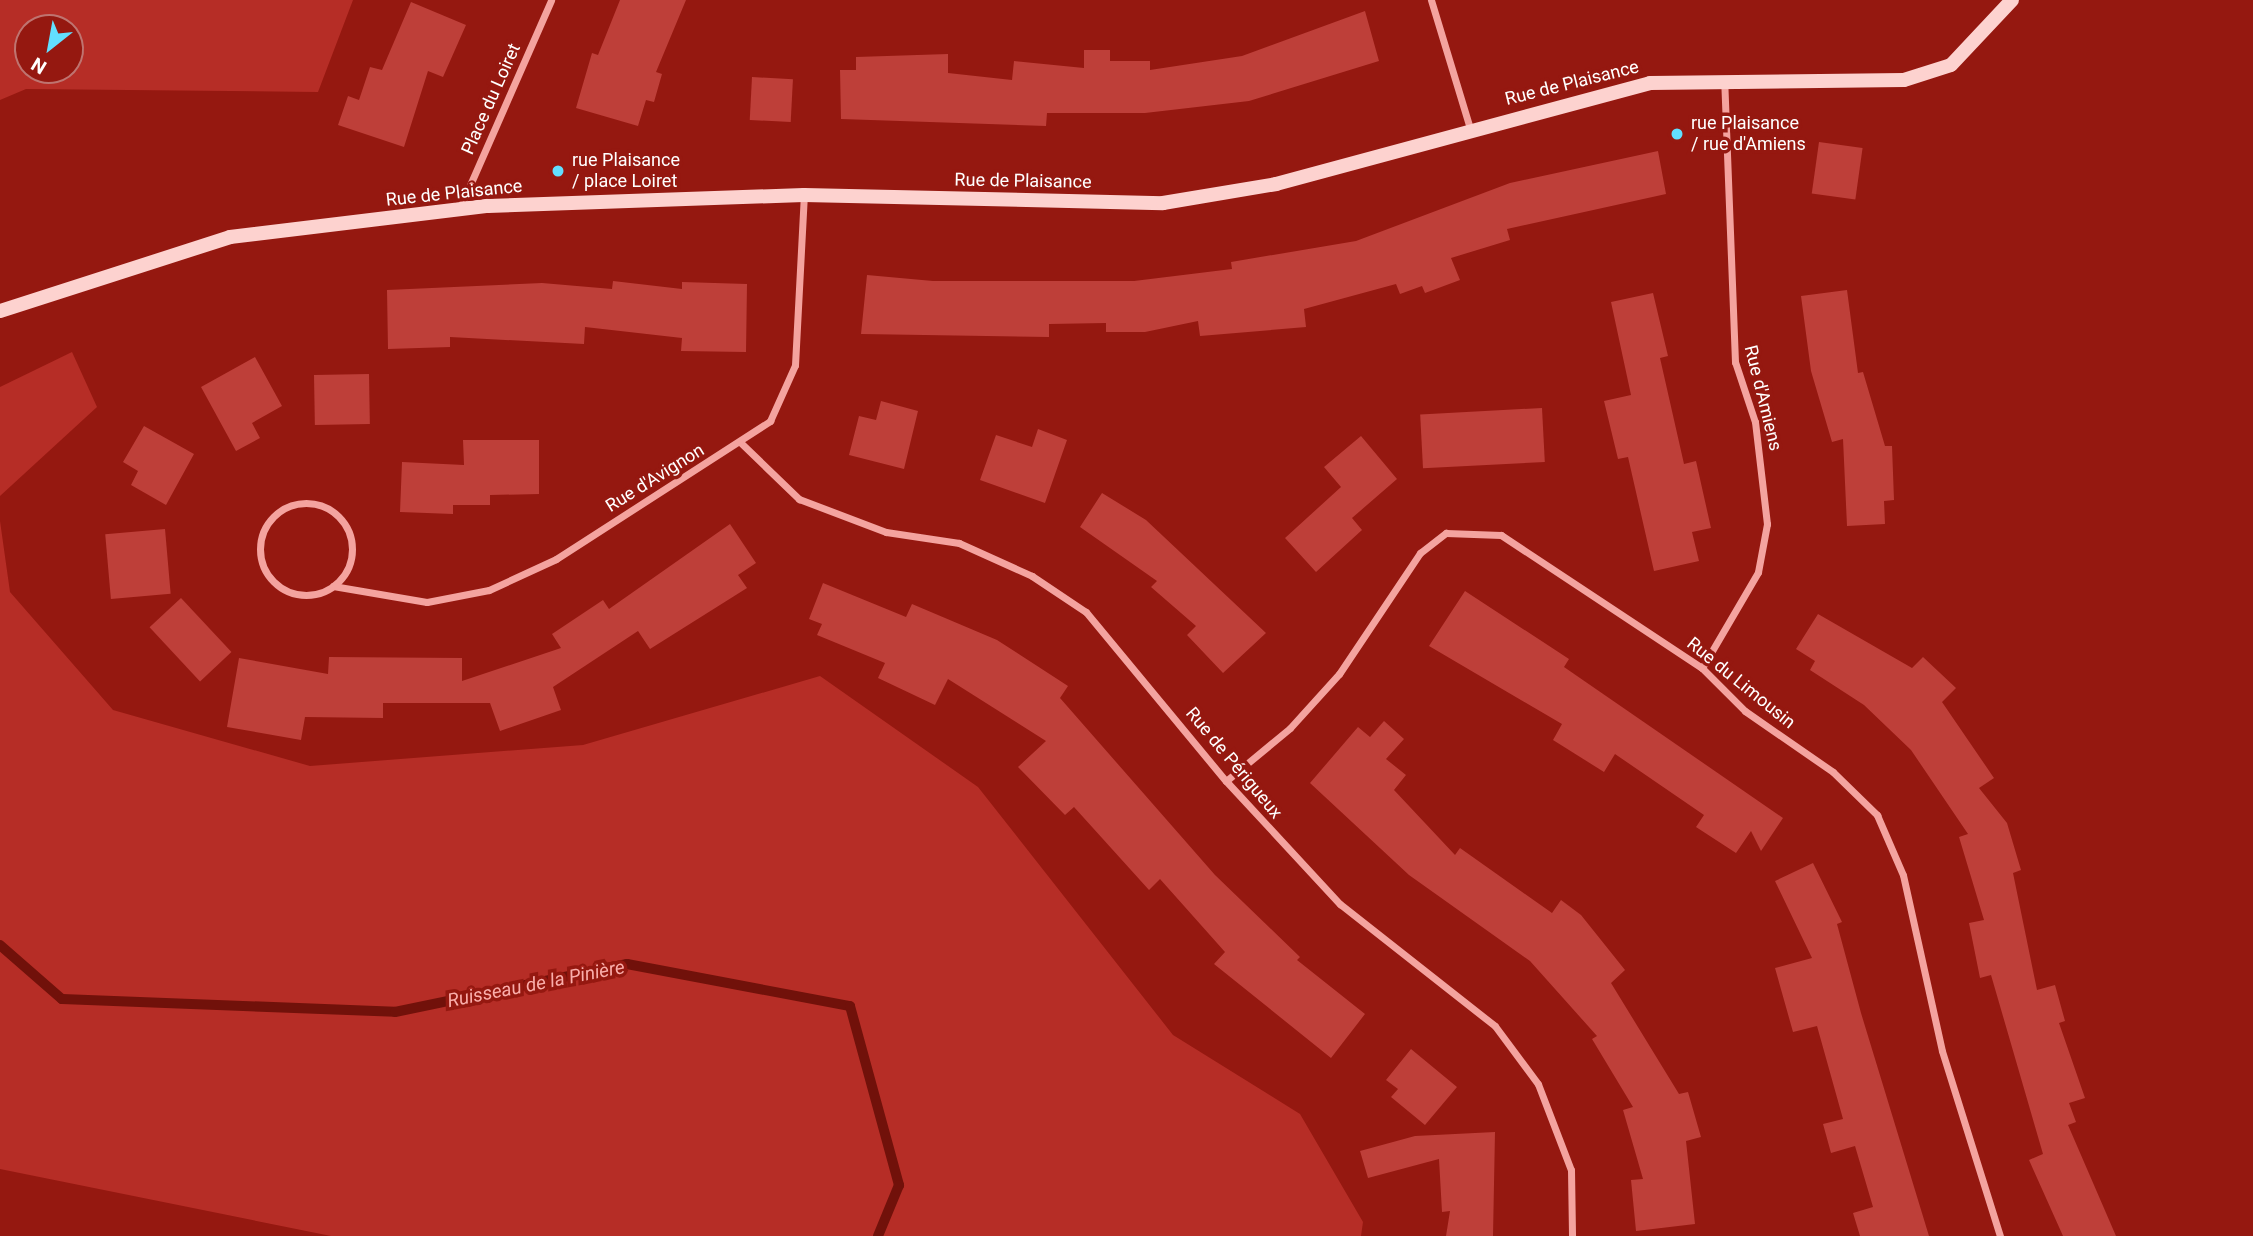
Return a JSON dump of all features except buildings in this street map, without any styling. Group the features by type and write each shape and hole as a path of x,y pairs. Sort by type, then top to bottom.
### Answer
{"street":[{"name":"Place du Loiret","path":"458,211 551,0"},
{"path":"1431,0 1469,128"},
{"name":"Rue de Plaisance","path":"0,311 230,236 458,211 804,194 1163,203 1276,184 1469,128 1650,83 1724,78 1904,80 1951,65 2012,0"},
{"name":"Rue d'Amiens","path":"1702,668 1758,572 1767,524 1755,422 1735,362 1724,78"},
{"name":"Rue d'Avignon","path":"333,586 350,561 352,545 339,517 312,503 282,509 261,538 267,574 298,594 333,586 427,602 489,590 556,559 741,443 784,401 795,365 804,194"},
{"name":"Rue de Périgueux","path":"741,443 799,499 845,521 959,543 1032,576 1086,612 1226,781 1340,904 1496,1026 1538,1084 1571,1170 1572,1236"},
{"name":"Rue du Limousin","path":"1226,781 1290,728 1339,674 1420,553 1446,533 1501,535 1702,668 1745,711 1833,772 1877,815 1903,875 1942,1051 2000,1236"}],"shaded area":[{"path":"0,0 353,0 318,92 26,89 0,100"},
{"path":"72,352 97,407 0,496 0,387"},
{"path":"0,521 10,592 113,710 310,766 583,745 820,676 978,787 1173,1035 1300,1114 1363,1222 1361,1236 331,1236 0,1169"}],"waterway":[{"name":"Ruisseau de la Pinière","path":"0,945 62,999 395,1012 627,964 850,1006 899,1185 878,1236"}],"place":[{"name":"rue Plaisance / rue d'Amiens","path":"1677,134"},
{"name":"rue Plaisance / place Loiret","path":"558,171"}]}
